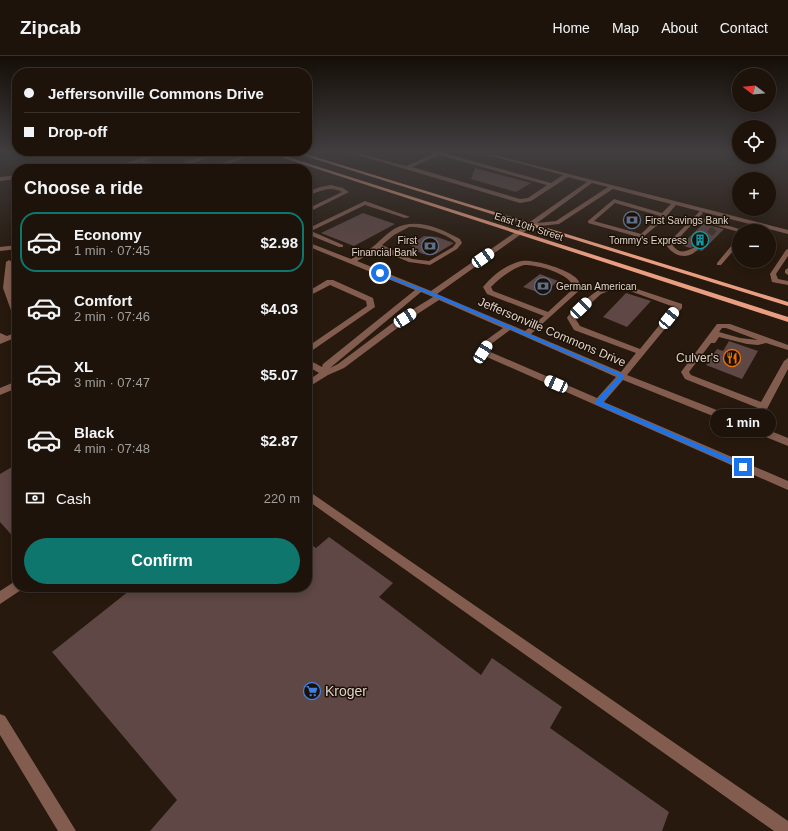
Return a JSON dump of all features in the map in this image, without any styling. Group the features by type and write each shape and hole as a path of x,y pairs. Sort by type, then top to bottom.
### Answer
{"main road":[{"name":"East 10th Street","path":"373,186 788,320"},
{"name":"East 10th Street","path":"405,186 788,304"}],"street":[{"path":"312,192 329,186"},
{"path":"312,209 346,192 330,186"},
{"path":"471,186 520,200 529,200 550,186"},
{"path":"312,381 324,373 341,366 518,233 585,186"},
{"path":"530,225 557,223 612,186"},
{"path":"613,186 788,232"},
{"path":"663,215 614,201 590,222 642,236 660,220 675,203"},
{"path":"312,230 365,203 407,217"},
{"path":"695,249 692,254 688,254 676,252 670,246 703,210"},
{"path":"695,218 717,226 732,229"},
{"path":"351,262 378,246 385,238 409,225 424,227 458,240 459,243 455,248 430,263 411,261 378,246"},
{"path":"312,234 341,246"},
{"name":"Jeffersonville Commons Drive","path":"312,246 435,295 622,376 788,442"},
{"path":"0,249 12,248"},
{"path":"719,264 732,248"},
{"path":"788,251 773,274 776,280 788,283"},
{"path":"9,262 7,288 12,302"},
{"path":"0,264 12,262"},
{"path":"526,334 549,315 578,288 577,284 572,278 534,264 523,263 512,268 491,282 487,287 490,292 549,315"},
{"path":"312,292 330,282 370,300 372,307 312,348"},
{"path":"598,403 622,376 679,306 619,285 609,286 602,289 570,318 577,328 641,352"},
{"path":"324,373 326,366 378,326 420,289"},
{"path":"764,407 688,377 685,372 720,326 727,326 788,348"},
{"path":"509,327 488,343 483,352 788,486"},
{"path":"708,385 694,369 717,334 733,339 759,343 767,341"},
{"path":"2,339 12,336"},
{"path":"312,341 317,344"},
{"path":"752,428 788,361"},
{"path":"312,365 324,373"},
{"path":"0,392 12,386"},
{"path":"312,498 788,831"},
{"path":"0,598 12,590"},
{"path":"0,721 68,831"}],"building":[{"path":"496,186 526,186 516,192"},
{"path":"363,213 395,224 354,246 321,233"},
{"name":"Tommy's Express","path":"703,224 724,229 702,251 696,246 690,248 681,245"},
{"name":"First Financial Bank","path":"424,236 437,237 454,243 436,254 423,254 410,245"},
{"path":"540,274 558,281 543,294 523,287"},
{"path":"626,293 651,301 627,327 603,317"},
{"name":"Culver's","path":"729,341 758,351 742,379 706,365 717,349 723,351"},
{"path":"12,467 12,535 0,522 0,474"},
{"name":"Kroger","path":"329,537 393,583 379,597 481,675 492,658 562,707 550,728 669,812 662,831 150,831 177,800 52,652 128,592 312,592 312,545 316,548"}],"tunnel":[{"path":"695,249 716,227"}],"place":[{"name":"First Savings Bank","path":"632,220"},
{"name":"Tommy's Express","path":"700,240"},
{"name":"First Financial Bank","path":"430,246"},
{"name":"German American","path":"543,286"},
{"name":"Culver's","path":"732,358"},
{"name":"Kroger","path":"312,691"}],"route":[{"path":"380,273 622,376 598,403 743,467"}]}
